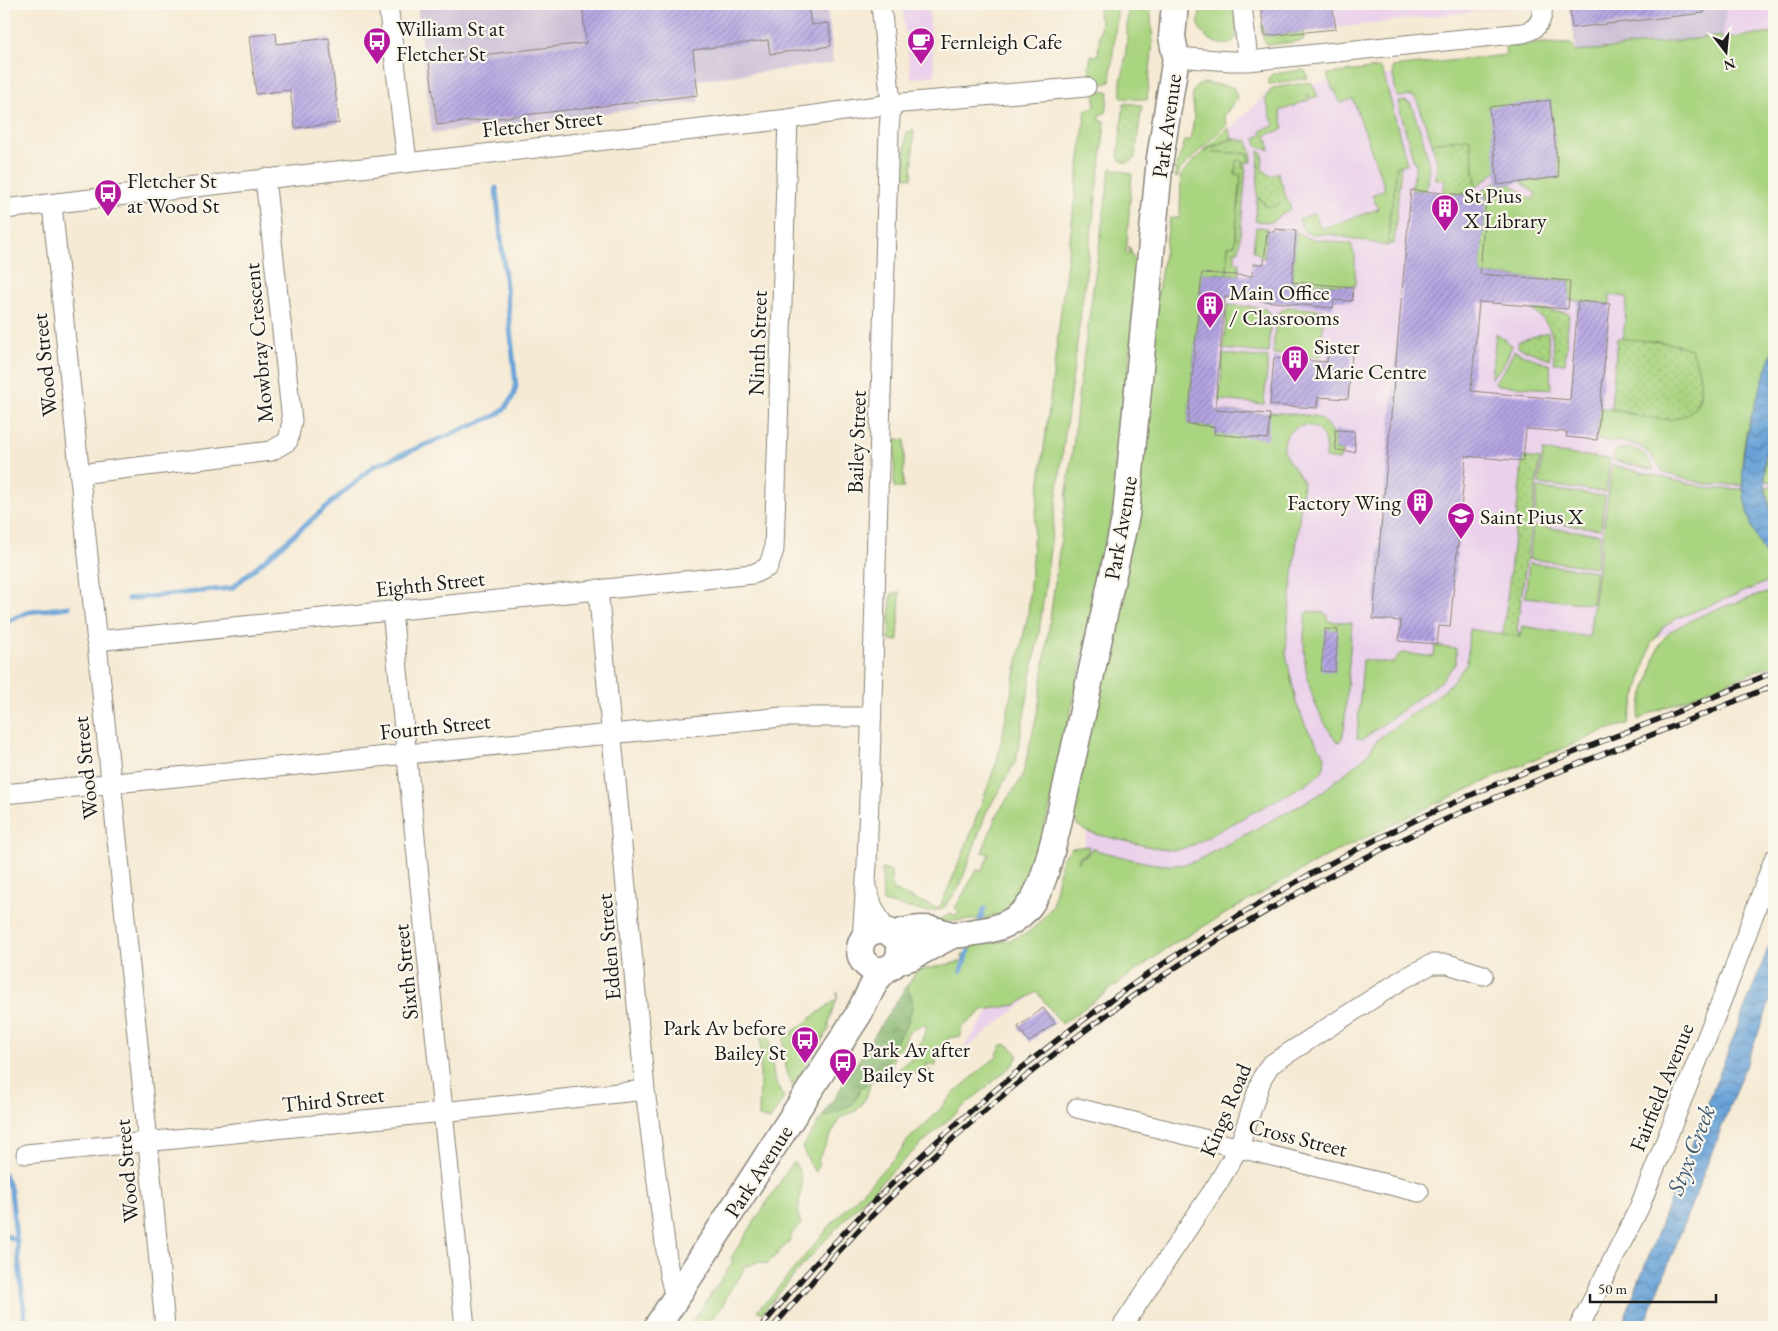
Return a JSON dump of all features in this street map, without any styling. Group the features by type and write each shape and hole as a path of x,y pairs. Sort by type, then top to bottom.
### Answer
{"main road":[{"name":"Park Avenue","path":"877,959 911,957 952,935 988,931 1002,926 1017,919 1027,909 1042,883 1056,833 1126,515 1160,158 1176,57 1172,37 1175,4"},
{"name":"Park Avenue","path":"1176,57 1186,45 1192,4"},
{"name":"Park Avenue","path":"658,1327 858,1015 864,989 877,959 866,936 875,930 889,933 924,929 932,929 952,935"}],"street":[{"path":"388,4 407,162"},
{"name":"Bailey Street","path":"877,959 866,881 891,104 881,4"},
{"path":"1242,4 1248,61"},
{"path":"1176,57 1248,61 1523,33 1530,31 1539,24 1542,16 1542,4"},
{"name":"Fletcher Street","path":"4,209 788,119 891,104 1086,87"},
{"name":"Ninth Street","path":"768,567 774,550 788,119"},
{"name":"Mowbray Crescent","path":"79,474 271,451 288,441 292,421 266,178"},
{"name":"Wood Street","path":"52,204 148,1142 165,1327"},
{"name":"Eighth Street","path":"96,641 753,574 768,567"},
{"name":"Edden Street","path":"598,590 646,1090 669,1274 675,1298"},
{"name":"Sixth Street","path":"392,611 466,1327"},
{"name":"Fourth Street","path":"4,794 782,716 872,717"},
{"name":"Fairfield Avenue","path":"1579,1327 1639,1208 1732,974 1774,859"},
{"name":"Bailey Street","path":"866,881 873,907 889,933"},
{"name":"Kings Road","path":"1122,1327 1239,1147 1262,1078 1265,1071 1274,1061 1403,979 1432,964 1448,964 1483,975"},
{"name":"Third Street","path":"26,1154 646,1090"},
{"name":"Cross Street","path":"1077,1108 1419,1192"}],"shaded area":[{"path":"417,4 827,4 833,63 698,80 699,102 432,133"},
{"path":"902,4 928,4 935,75 911,78"},
{"path":"1262,4 1518,4 1518,6 1266,36"},
{"path":"1570,4 1726,4 1723,37 1576,53"},
{"name":"Saint Pius X","path":"1726,4 1774,4 1774,591 1641,644 1073,964 960,1053 1034,947 1071,908 1159,490 1185,173 1272,88 1722,37"}],"green space":[{"path":"1100,4 1118,4 1110,82 1097,86 1092,84 1089,67 1091,55 1098,55 1101,18 1098,17"},
{"path":"1129,4 1150,4 1153,42 1147,100 1124,98 1121,96"},
{"path":"1202,4 1234,4 1237,36 1233,41 1229,44 1217,43 1203,33 1199,22"},
{"path":"1261,26 1263,26 1265,36 1304,32 1304,39 1268,45 1263,39"},
{"path":"1774,33 1774,347 1746,433 1742,460 1743,485 1709,485 1664,473 1649,453 1637,445 1597,440 1600,407 1649,417 1674,417 1685,414 1694,408 1701,394 1679,345 1623,339 1627,297 1610,295 1610,304 1569,300 1570,281 1480,274 1486,197 1483,190 1498,180 1499,185 1511,184 1532,200 1536,194 1521,182 1559,177 1550,100 1497,171 1476,187 1470,139 1432,143 1417,100 1412,96 1397,97 1392,70 1393,67 1400,66 1506,55 1505,47 1544,43 1571,44 1575,52 1721,36 1721,39"},
{"path":"1380,68 1383,72 1407,164 1397,166 1393,206 1390,211 1388,246 1330,234 1304,232 1299,219 1315,213 1321,229 1378,209 1372,195 1385,189 1353,99 1340,103 1327,74"},
{"path":"1302,70 1306,72 1308,78 1269,84 1268,79 1272,74"},
{"path":"1311,82 1318,96 1312,98 1307,94 1305,95 1311,99 1280,111 1284,129 1266,135 1270,150 1257,146 1255,138 1261,135 1262,130 1274,126 1265,98 1273,88"},
{"path":"1206,83 1233,87 1238,99 1224,116 1227,124 1179,171 1176,178 1175,169 1184,141 1190,141 1194,119 1193,91 1199,85"},
{"path":"1095,91 1109,92 1106,113 1100,114 1099,120 1105,122 1101,159 1039,633 1016,761 986,813 960,886 943,909 927,912 883,902 882,869 891,871 892,890 939,909 963,854 997,761 1028,614 1034,529 1086,109 1095,107"},
{"path":"1405,101 1411,104 1423,139 1429,166 1426,191 1411,190 1416,162 1414,162 1398,102"},
{"path":"1124,103 1142,105 1135,157 1132,161 1126,163 1120,160 1118,155"},
{"path":"1228,127 1232,139 1204,151"},
{"path":"914,130 912,178 904,177 906,133"},
{"path":"1232,139 1248,141 1252,162 1250,162 1249,154 1203,151"},
{"path":"1470,139 1476,187 1469,195 1443,193 1445,180 1436,180 1437,162 1432,143"},
{"path":"1204,151 1249,154 1250,162 1246,162 1246,168 1242,168 1235,246 1228,246 1227,274 1202,273 1188,424 1211,427 1213,410 1314,416 1321,419 1334,433 1335,450 1343,451 1339,460 1325,458 1325,443 1321,433 1314,427 1297,427 1290,432 1285,440 1285,454 1303,483 1286,654 1296,702 1305,725 1325,756 1324,767 1321,773 1304,785 1191,846 1177,850 1160,849 1090,833 1077,825 1073,813 1170,218 1180,218 1181,178 1183,172"},
{"path":"1259,151 1263,153 1262,169 1271,176 1278,172 1286,197 1274,206 1266,206 1261,199 1257,198"},
{"path":"1236,160 1243,161 1242,168 1246,168 1239,251 1235,251 1235,262 1239,263 1239,275 1227,274 1228,246 1235,245 1241,175 1235,174"},
{"path":"1397,165 1401,165 1394,244 1388,244 1390,211 1394,196"},
{"path":"1111,168 1132,174 1126,254 1129,254 1129,246 1137,267 1118,489 1052,801 1027,884 1016,899 1003,912 985,919 936,922 951,913 956,916 959,912 955,908 977,870 982,871 989,854 982,852 998,812 1022,778 1038,710 1079,389"},
{"path":"1286,197 1291,208 1272,222 1255,221 1257,198 1261,199 1263,203 1280,203"},
{"path":"1256,227 1267,228 1264,259 1253,250"},
{"path":"1296,231 1307,238 1351,244 1355,256 1355,286 1292,282"},
{"path":"1227,305 1264,308 1271,315 1268,353 1223,349"},
{"path":"1287,307 1324,310 1321,357 1273,354 1276,315"},
{"path":"1532,309 1569,313 1565,363 1554,363 1549,327"},
{"path":"1548,332 1550,359 1517,347 1519,341"},
{"path":"1496,333 1512,346 1503,366 1491,378"},
{"path":"1617,338 1669,343 1691,349 1696,362 1700,387 1694,408 1685,415 1673,419 1657,419 1611,409"},
{"path":"1514,351 1550,365 1551,389 1498,385 1494,382 1505,369"},
{"path":"1223,354 1268,358 1264,404 1219,400"},
{"path":"1774,418 1774,523 1765,487 1772,486 1772,482 1765,481 1765,465 1766,449"},
{"path":"895,439 905,440 903,488 894,487"},
{"path":"1625,448 1635,449 1647,457 1654,470 1613,460 1615,451"},
{"path":"1543,451 1610,459 1606,492 1539,484"},
{"path":"1523,457 1540,459 1517,629 1520,637 1503,635"},
{"path":"1612,465 1711,489 1743,489 1751,524 1774,574 1772,580 1678,618 1662,628 1651,644 1628,724 1606,730 1555,752 1548,753 1420,811 1323,858 1173,944 1062,1024 1037,992 1016,1005 983,1010 961,1028 961,1036 948,1038 942,1059 938,1055 936,1057 936,1066 926,1064 925,1068 933,1073 912,1074 904,1079 899,1069 913,1058 927,1028 925,1025 917,1027 909,1033 899,1051 894,1055 891,1070 871,1081 866,1098 857,1110 840,1118 819,1158 817,1171 814,1171 802,1148 917,971 963,961 962,955 968,955 974,945 1011,940 1027,933 1036,926 1052,907 1062,858 1072,848 1089,846 1087,854 1079,857 1079,863 1080,858 1087,855 1092,848 1160,865 1184,864 1196,861 1317,796 1366,756 1378,739 1445,690 1467,663 1469,629 1520,637 1522,626 1589,637"},
{"path":"1538,488 1605,496 1601,529 1534,521"},
{"path":"1533,526 1600,534 1596,567 1529,559"},
{"path":"1529,563 1596,571 1592,604 1525,597"},
{"path":"1774,591 1774,664 1651,713 1638,720 1659,647 1672,630 1684,623 1733,604"},
{"path":"900,592 898,641 889,640 891,594"},
{"path":"1310,611 1328,615 1327,621 1352,623 1344,730 1339,742 1336,741 1319,713 1308,681 1304,637 1306,614"},
{"path":"1435,646 1456,649 1456,663 1441,681 1363,739 1357,738 1363,660 1393,663 1400,654 1404,653 1434,657"},
{"path":"907,985 913,1006 906,1027 899,1036 889,1059 860,1090 853,1104 829,1116 822,1117"},
{"path":"837,999 830,1019 829,1029 792,1086 786,1068 783,1039"},
{"path":"761,1037 769,1037 774,1079 784,1098 770,1120 759,1117"},
{"path":"1005,1044 1011,1047 1018,1055 1014,1064 908,1156 826,1240 762,1313 757,1310 773,1294 835,1220 899,1153 908,1140 933,1117 954,1093 996,1057 1001,1046"},
{"path":"793,1162 801,1177 799,1217 801,1225 793,1232 788,1243 767,1264 758,1262 744,1267 722,1307 704,1327 689,1327 733,1262 731,1258"}],"water":[{"path":"1774,347 1774,418 1767,442 1764,467 1766,492 1774,523 1774,574 1751,525 1742,478 1743,456 1752,413"},
{"name":"Styx Creek","path":"1774,933 1774,992 1644,1327 1621,1327"}],"building":[{"path":"582,4 808,4 811,25 829,23 831,46 770,54 768,40 693,50 698,95 437,125 429,61 586,43"},
{"path":"1260,4 1332,4 1336,29 1265,36"},
{"path":"1569,4 1704,4 1704,13 1572,28"},
{"path":"276,33 277,44 329,38 339,123 295,128 290,90 256,94 249,36"},
{"path":"1550,100 1559,177 1498,185 1489,107"},
{"name":"Factory Wing","path":"1411,190 1486,197 1480,274 1570,281 1568,309 1479,302 1471,391 1570,400 1578,301 1610,304 1597,440 1566,437 1567,432 1526,429 1523,461 1466,456 1450,627 1439,626 1437,644 1399,641 1401,621 1373,619"},
{"name":"Main Office / Classrooms","path":"1275,229 1296,231 1292,282 1353,287 1352,301 1334,300 1333,308 1225,297 1215,410 1270,414 1268,439 1214,434 1215,427 1188,424 1202,273 1252,276 1253,264 1264,264 1267,231 1275,232"},
{"name":"Sister Marie Centre","path":"1328,352 1352,354 1348,399 1318,397 1317,408 1270,405 1274,358 1327,362"},
{"path":"1335,430 1354,431 1355,452 1336,450"},
{"path":"1325,629 1338,630 1335,672 1321,671"},
{"path":"1043,1008 1055,1023 1029,1042 1018,1027"}],"waterway":[{"path":"128,599 232,588 374,466 495,416 506,407 511,400 516,386 496,188"},
{"path":"4,623 28,612 69,607"},
{"path":"980,920 984,909"},
{"path":"961,971 969,950"},
{"path":"4,1174 11,1191 26,1327"},
{"path":"4,1236 17,1240"}],"railway":[{"path":"761,1327 830,1248 903,1174 980,1103 1060,1038 1145,976 1232,919 1323,867 1448,805 1774,672"},
{"path":"773,1327 870,1218 962,1131 1021,1080 1082,1033 1210,945 1277,905 1416,833 1549,775 1774,685"}],"place":[{"name":"William St at Fletcher St","path":"377,65"},
{"name":"Fernleigh Cafe","path":"921,65"},
{"name":"Fletcher St at Wood St","path":"108,217"},
{"name":"St Pius X Library","path":"1445,232"},
{"name":"Main Office / Classrooms","path":"1210,329"},
{"name":"Sister Marie Centre","path":"1295,383"},
{"name":"Factory Wing","path":"1420,526"},
{"name":"Saint Pius X","path":"1461,540"},
{"name":"Park Av before Bailey St","path":"805,1064"},
{"name":"Park Av after Bailey St","path":"843,1086"}]}
